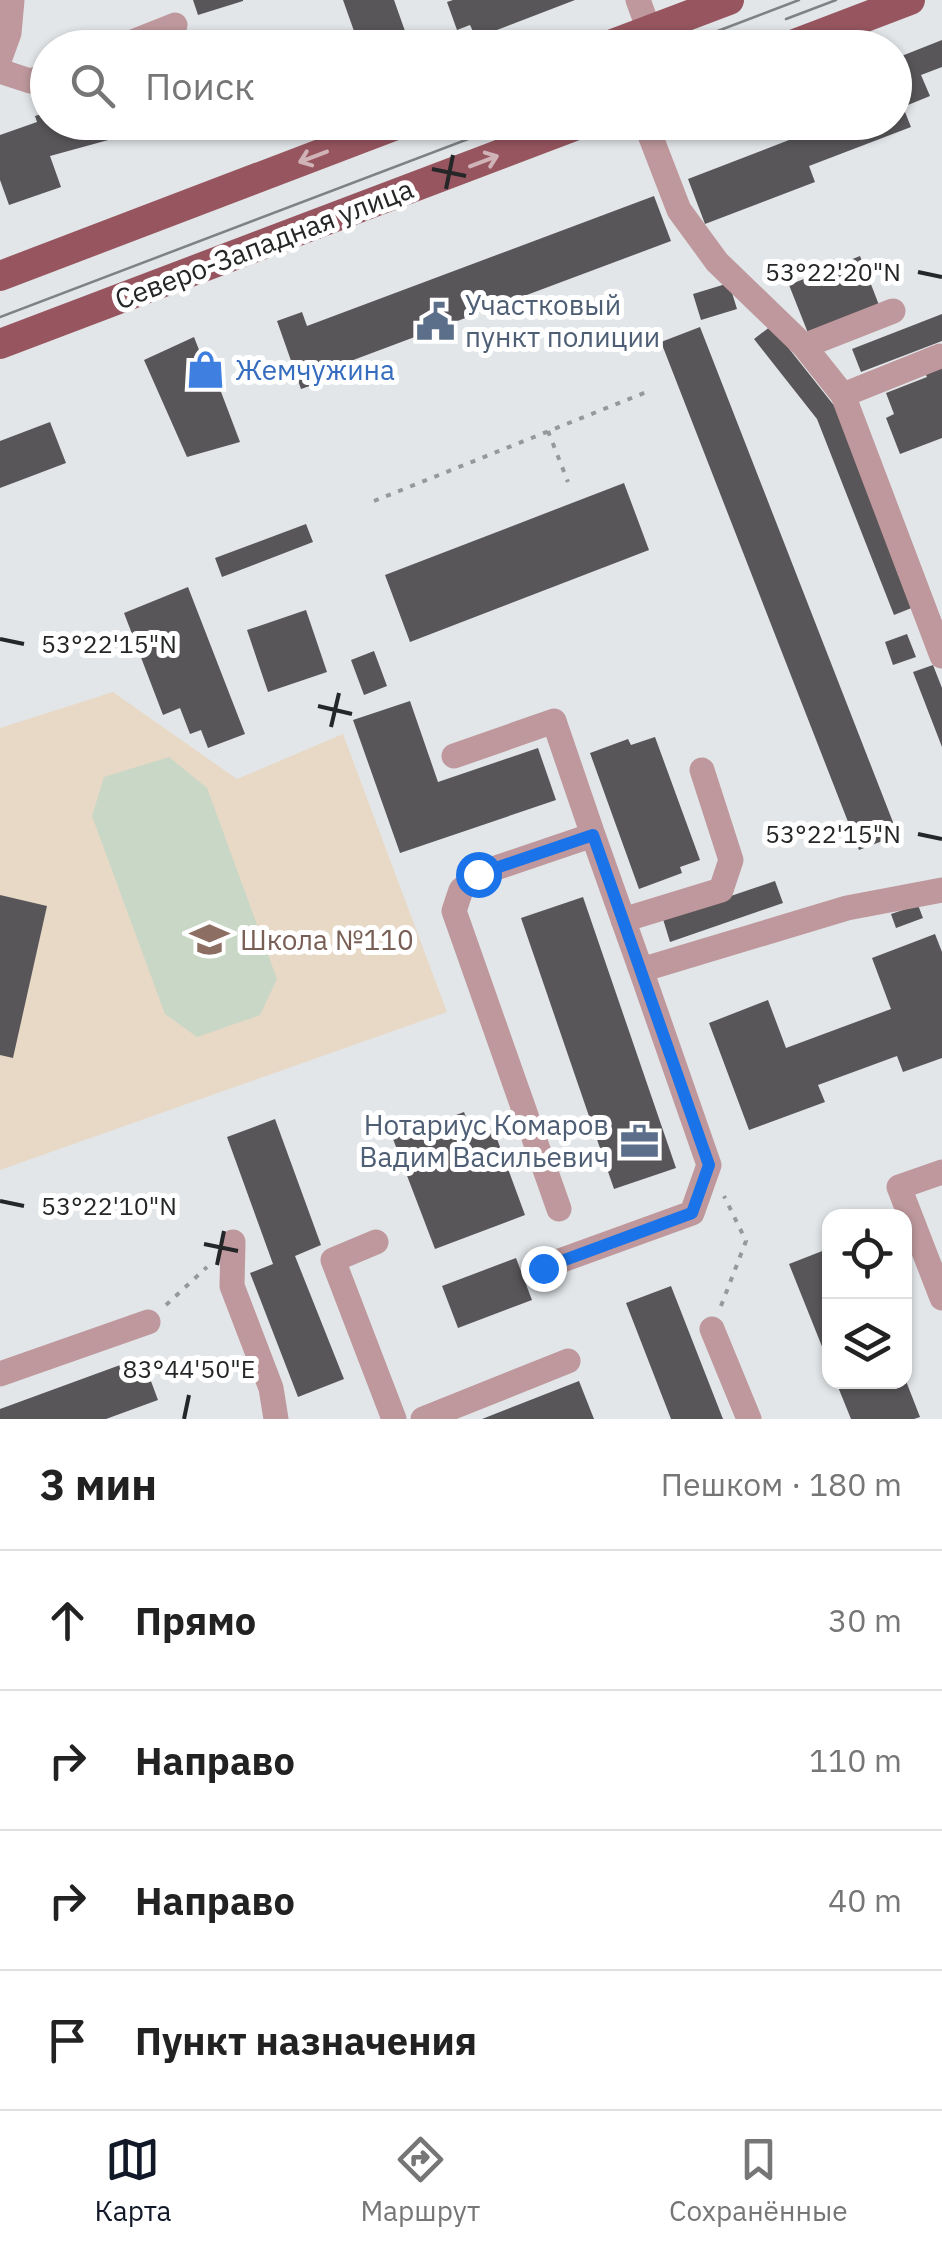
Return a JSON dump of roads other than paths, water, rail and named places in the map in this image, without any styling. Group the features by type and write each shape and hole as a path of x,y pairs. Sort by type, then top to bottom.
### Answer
{"main road":[{"path":"649,30 729,0"},
{"path":"831,30 910,0"},
{"path":"0,276 357,140"},
{"name":"Северо-Западная улица","path":"0,344 538,140"}],"lane":[{"path":"0,58 9,33 12,0"},
{"path":"638,0 649,30"},
{"path":"162,30 175,25"},
{"path":"0,71 30,81"},
{"path":"652,140 679,210 717,262 804,346 842,395 942,656"},
{"path":"804,346 893,311"},
{"path":"842,395 940,356"},
{"path":"454,756 554,721 709,1165 692,1213 543,1268"},
{"path":"623,920 722,890 731,860 702,770"},
{"path":"559,1209 454,911 461,890 478,874 593,835"},
{"path":"641,970 847,908 942,890"},
{"path":"942,1172 899,1187 942,1298"},
{"path":"233,1242 232,1286 271,1388 276,1419"},
{"path":"376,1242 333,1260 394,1419"},
{"path":"0,1374 148,1322"},
{"path":"712,1329 750,1419"},
{"path":"423,1419 568,1361"}],"tram line":[{"path":"720,30 799,0"},
{"path":"786,19 836,0"},
{"path":"0,317 466,140"}],"place":[{"name":"Участковый пункт полиции","path":"435,321"},
{"name":"Жемчужина","path":"205,370"},
{"name":"Школа №110","path":"210,940"},
{"name":"Нотариус Комаров Вадим Васильевич","path":"639,1141"}]}
